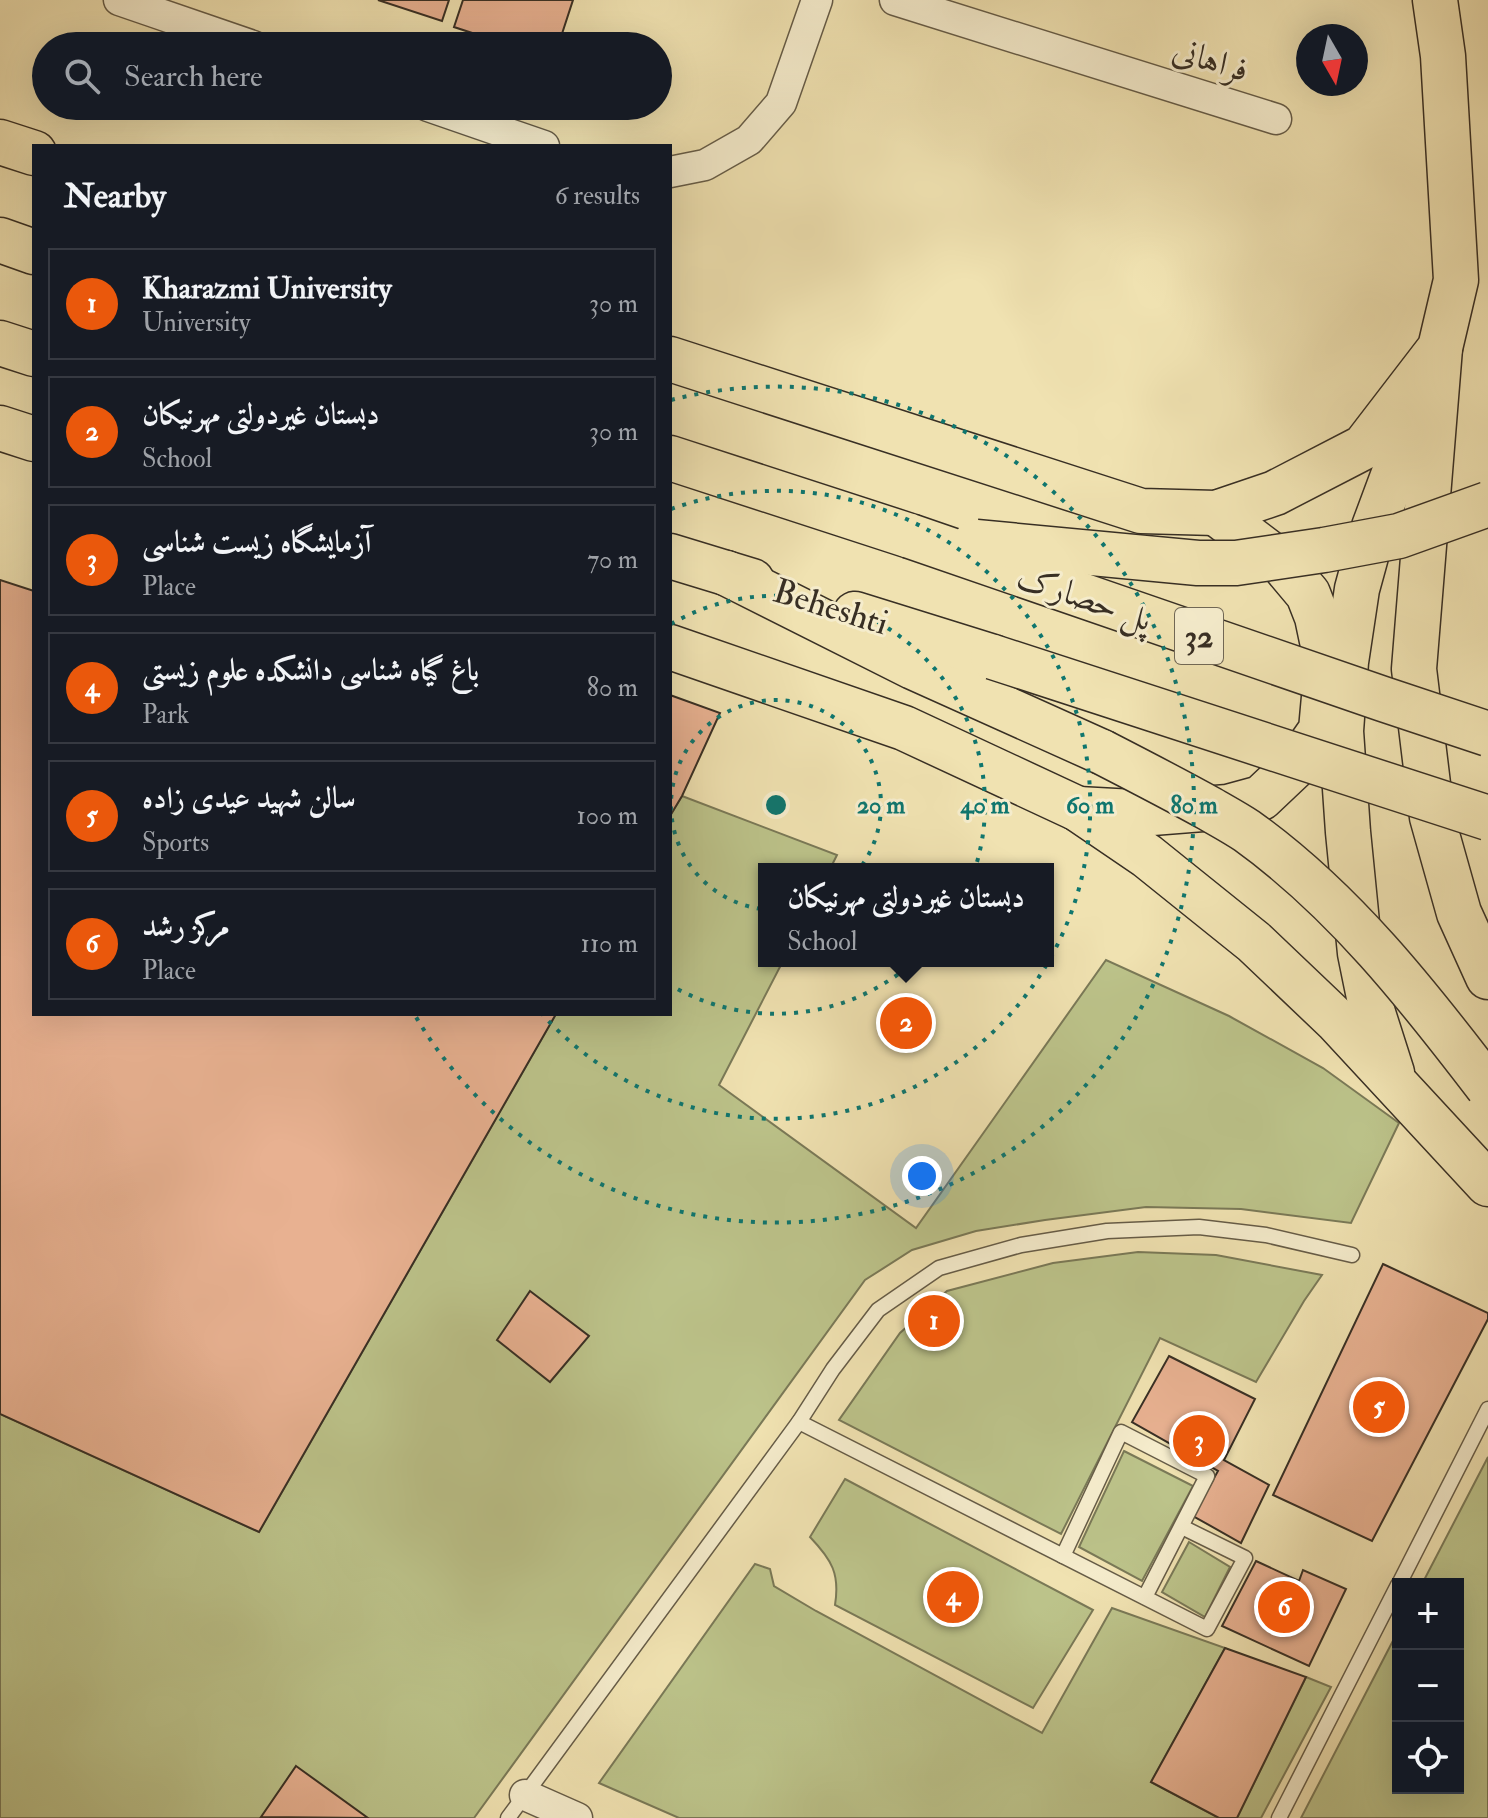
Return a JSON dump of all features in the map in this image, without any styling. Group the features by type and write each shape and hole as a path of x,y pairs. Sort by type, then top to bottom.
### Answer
{"main road":[{"path":"1395,1083 1371,1007 1360,953 1341,731 1346,662 1357,589 1374,527 1440,348 1456,280 1443,56 1435,0"},
{"path":"0,142 32,152"},
{"path":"0,240 32,251"},
{"path":"0,343 32,353"},
{"path":"672,360 1141,511 1216,513 1275,493 1364,447 1440,348"},
{"path":"1440,348 1414,669 1432,817 1459,913 1488,977"},
{"path":"0,428 32,438"},
{"name":"32","path":"672,459 910,536"},
{"path":"910,536 1198,563 1236,563 1399,536 1488,504"},
{"path":"1078,809 1152,813 1228,807 1261,798 1298,763 1321,730 1325,655 1317,617 1308,594 1282,563 1216,513"},
{"name":"پل حصارک","path":"910,536 1488,734"},
{"name":"Beheshti","path":"672,557 1488,818"},
{"path":"726,573 913,667 1102,752 1245,830 1303,877 1363,933 1438,1021 1488,1087"},
{"path":"672,648 904,728 1078,809 1147,856 1254,942 1337,1021 1488,1184"}],"street":[{"path":"119,0 212,32"},
{"path":"672,172 705,165 749,140 781,103 817,0"},
{"name":"فراهانی","path":"895,0 1276,119"},
{"path":"469,120 538,144"},
{"path":"516,1807 577,1818"}],"lane":[{"path":"516,1807 878,1310 939,1268 1021,1245 1107,1231 1199,1227 1266,1235 1352,1255"},
{"path":"1402,1578 1488,1409"},
{"path":"799,1422 1207,1629 1245,1558 1182,1527"},
{"path":"1063,1556 1121,1432 1207,1476 1145,1597"},
{"path":"1279,1818 1392,1597"}],"green space":[{"path":"682,796 837,855 833,863 758,863 758,967 780,967 719,1085 916,1228 1106,960 1229,1016 1323,1068 1399,1123 1351,1223 1241,1209 1146,1207 976,1231 912,1250 865,1280 474,1818 0,1818 0,1414 259,1532 555,1016 672,1016 672,813"},
{"path":"1138,1252 1216,1255 1322,1275 1256,1382 1160,1338 1061,1534 839,1420 900,1333 947,1291 1053,1263"},
{"path":"1124,1451 1193,1486 1142,1581 1079,1547"},
{"path":"1488,1457 1488,1818 1301,1818 1392,1643 1392,1794 1464,1794 1464,1578 1425,1578"},
{"path":"845,1479 1093,1610 1033,1708 835,1605 833,1568 810,1537"},
{"path":"1189,1542 1230,1567 1205,1617 1162,1592"},
{"path":"755,1564 770,1569 774,1586 816,1611 1042,1733 1112,1608 1225,1648 1151,1782 1219,1818 679,1818 599,1783"},
{"path":"1306,1677 1331,1687 1261,1818 1237,1818"}],"building":[{"path":"378,0 449,0 442,21"},
{"path":"463,0 573,0 563,32 469,32 454,27"},
{"path":"0,580 32,590 32,1016 555,1016 259,1532 0,1414"},
{"path":"672,696 720,713 672,813"},
{"path":"1383,1264 1488,1313 1488,1319 1372,1541 1273,1495"},
{"path":"530,1291 589,1336 550,1382 497,1340"},
{"path":"1169,1356 1255,1399 1224,1460 1269,1485 1241,1543 1193,1516 1218,1471 1132,1422"},
{"path":"1256,1561 1299,1581 1303,1570 1346,1589 1309,1666 1222,1626"},
{"path":"1225,1648 1306,1677 1237,1818 1219,1818 1151,1782"},
{"path":"296,1766 368,1818 261,1817"}],"place":[{"name":"دبستان غیردولتی مهرنیکان","path":"906,1023"},
{"name":"Kharazmi University","path":"934,1321"},
{"name":"سالن شهید عیدی زاده","path":"1379,1407"},
{"name":"آزمایشگاه زیست شناسی","path":"1199,1441"},
{"name":"باغ گیاه شناسی دانشکده علوم زیستی","path":"953,1597"},
{"name":"مرکز رشد","path":"1284,1607"}]}
